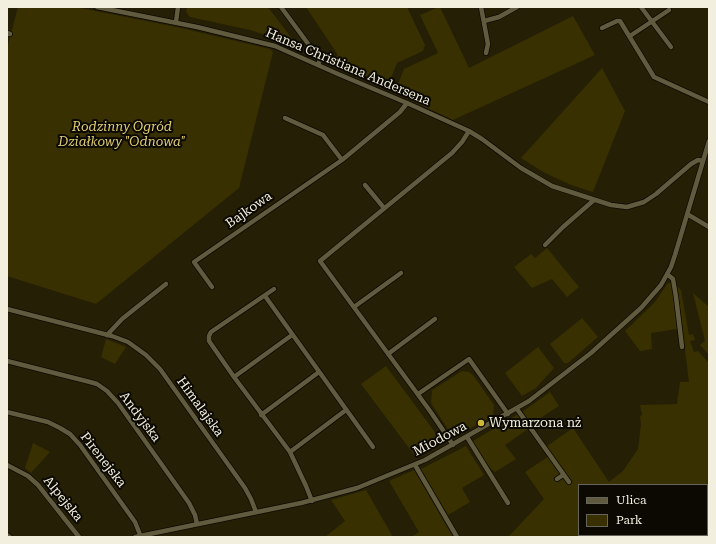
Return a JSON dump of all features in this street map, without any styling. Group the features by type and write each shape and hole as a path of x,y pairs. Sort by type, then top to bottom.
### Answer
{"street":[{"name":"Hansa Christiana Andersena","path":"97,7 176,22 267,43 469,131 544,182 564,191 623,208 640,204 649,199 691,164 698,160 703,161"},
{"path":"176,22 178,7"},
{"path":"281,7 320,60 318,65"},
{"path":"481,7 488,44 486,52"},
{"path":"484,21 499,18 517,7"},
{"path":"642,7 671,48"},
{"path":"630,36 669,10"},
{"path":"602,28 620,20 654,77 709,102"},
{"name":"Bajkowa","path":"212,287 194,262 342,160 400,112 407,103"},
{"path":"285,118 323,135 342,160"},
{"path":"453,446 418,394 320,261 455,150 469,131"},
{"name":"Miodowa","path":"139,537 312,501 357,488 415,465 453,446 517,409 543,391 595,350 650,299 661,285 675,255 709,142"},
{"path":"365,185 384,208"},
{"path":"545,245 563,226 594,200"},
{"path":"687,214 709,227"},
{"path":"354,307 401,273"},
{"path":"667,274 673,278 682,347"},
{"path":"106,334 122,319 166,284"},
{"path":"274,289 211,332 209,336 210,344 261,415 290,452 312,501"},
{"path":"265,296 373,447"},
{"name":"Himalajska","path":"7,309 106,334 134,346 146,355 160,370 245,488 256,512"},
{"path":"388,354 435,319"},
{"path":"234,377 292,335"},
{"path":"418,394 469,359 508,414"},
{"name":"Andyjska","path":"7,361 97,384 107,391 118,403 189,503 195,514 197,524"},
{"path":"261,415 319,372"},
{"path":"517,409 569,482"},
{"path":"290,452 346,410"},
{"name":"Pirenejska","path":"7,412 48,422 70,434 80,445 136,522 139,537"},
{"path":"467,437 508,503"},
{"name":"Alpejska","path":"7,465 28,476 38,485 79,537"},
{"path":"415,465 457,537"},
{"path":"557,479 563,475"}],"green space":[{"name":"Rodzinny Ogród Działkowy \"Odnowa\"","path":"18,7 75,7 177,27 270,49 273,52 239,188 96,304 7,276 7,49"},
{"path":"187,7 268,7 293,40 289,46 271,37 250,30 190,17 186,12"},
{"path":"306,7 407,7 425,45 423,51 397,63 387,88 328,63 338,55"},
{"path":"439,7 469,68 573,16 595,55 453,120 410,100 412,98 395,91 404,69 438,53 420,15"},
{"path":"602,68 625,111 593,192 571,185 545,173 521,158"},
{"path":"547,248 579,287 567,297 552,279 532,288 514,267 531,254 535,258"},
{"path":"668,283 672,283 677,329 651,333 652,349 640,351 625,331 655,302"},
{"path":"677,286 681,290 689,335 693,334 695,340 690,341 694,352 698,351 709,363 709,537 508,537 544,499 525,472 552,454 547,446 573,428 609,482 623,471 638,449 641,424 640,416 642,415 640,405 677,404 680,382 689,382"},
{"path":"693,293 709,307 709,355 700,345 705,341"},
{"path":"582,318 598,337 568,363 564,363 550,344"},
{"path":"106,339 126,347 115,364 101,357"},
{"path":"538,347 554,368 536,388 522,396 505,373"},
{"path":"386,366 443,443 415,456 361,384"},
{"path":"462,371 469,372 473,375 494,405 493,416 460,434 449,431 431,403 432,390"},
{"path":"550,392 559,406 531,424 522,412"},
{"path":"518,414 528,429 505,445 516,459 495,472 490,468 473,441"},
{"path":"33,443 50,452 31,473 25,468"},
{"path":"466,446 484,475 462,488 470,502 448,515 421,469"},
{"path":"414,470 453,537 411,537 419,532 389,481"},
{"path":"366,490 393,537 325,537 345,521 331,500"}],"place":[{"name":"Wymarzona nż","path":"481,423"}]}
